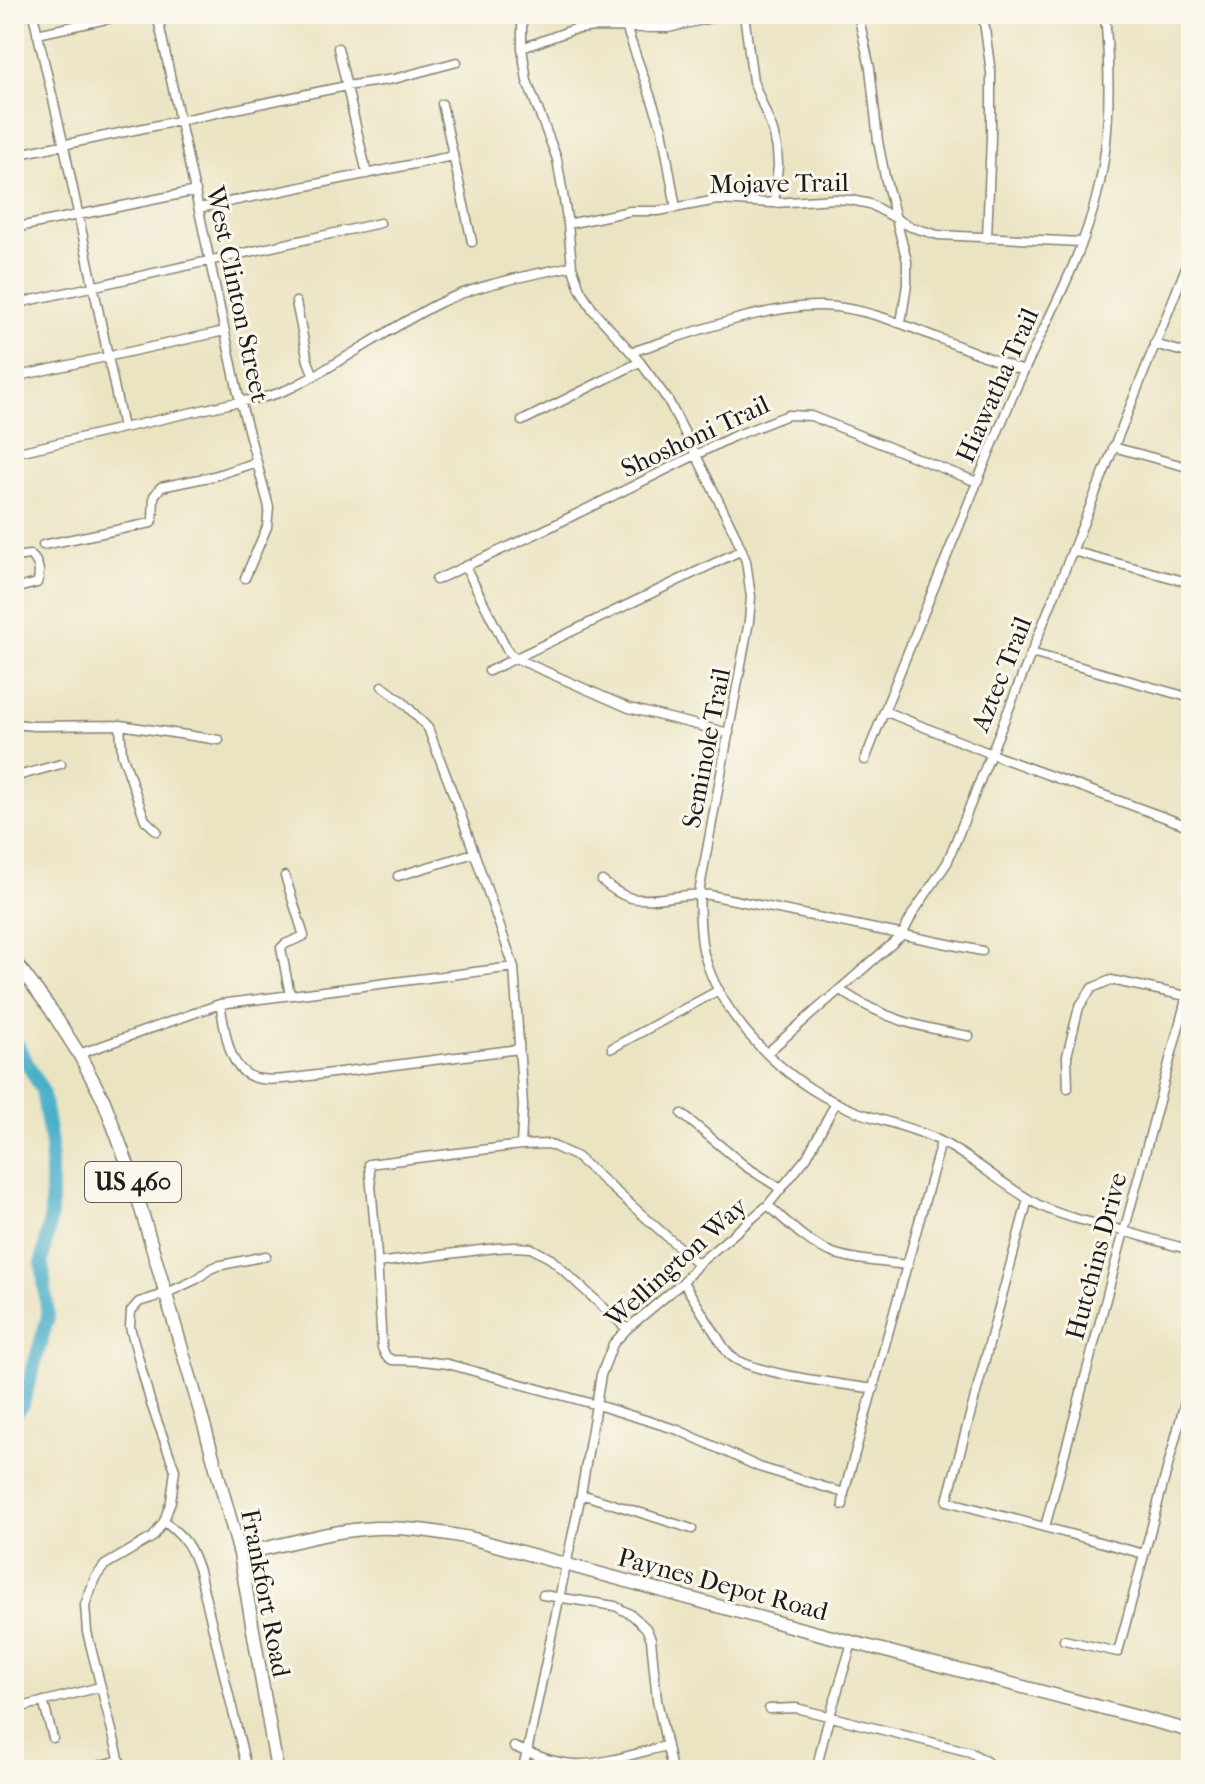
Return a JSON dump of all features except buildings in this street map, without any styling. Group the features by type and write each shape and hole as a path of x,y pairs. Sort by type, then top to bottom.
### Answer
{"main road":[{"name":"US 460","path":"14,960 51,1010 96,1085 121,1145 165,1294"},
{"name":"Frankfort Road","path":"165,1294 240,1554 277,1770"},
{"name":"Paynes Depot Road","path":"240,1554 307,1538 375,1528 412,1528 470,1538 852,1643 1191,1731"}],"street":[{"path":"33,14 123,428"},
{"path":"37,34 130,14"},
{"name":"West Clinton Street","path":"157,14 225,331 269,507 267,527 245,578"},
{"name":"Seminole Trail","path":"522,14 522,48 527,81 557,159 572,266 580,289 593,310 640,362 668,400 742,550 749,578 749,621 699,893 701,940 719,990 744,1027 776,1063 800,1082 836,1102 941,1142 1028,1199 1067,1216 1191,1250"},
{"path":"522,48 572,30 594,27 668,28 728,14"},
{"path":"744,14 753,81 777,149 774,203"},
{"path":"858,14 870,68 880,153 907,261 901,323"},
{"path":"983,14 991,73 987,238"},
{"name":"Hiawatha Trail","path":"865,760 1023,371 1074,263 1097,196 1104,157 1108,42 1105,14"},
{"path":"626,27 662,129 676,208"},
{"path":"338,48 367,174"},
{"path":"14,155 346,86 394,79 457,62"},
{"path":"442,104 472,242"},
{"path":"199,208 453,156"},
{"path":"14,228 196,191"},
{"name":"Mojave Trail","path":"568,224 630,211 658,211 717,200 774,203 834,199 870,204 911,227 938,235 1081,242"},
{"path":"14,304 380,223"},
{"name":"Aztec Trail","path":"767,1053 902,935 947,863 1191,255"},
{"path":"14,453 241,401 262,399 296,387 454,296 572,266"},
{"path":"296,302 314,376"},
{"path":"631,352 743,318 820,306 886,317 1023,371"},
{"path":"14,377 225,331"},
{"path":"1154,344 1191,354"},
{"path":"522,421 640,362"},
{"name":"Shoshoni Trail","path":"436,580 732,437 788,415 811,416 977,482"},
{"path":"1113,447 1191,468"},
{"path":"43,545 151,523 154,496 161,487 214,476 257,462"},
{"path":"489,671 742,550"},
{"path":"1072,551 1191,583"},
{"path":"14,557 30,555 35,559 40,576 37,583 14,589"},
{"path":"465,566 509,653 515,658 629,708 729,733"},
{"path":"1031,653 1191,698"},
{"path":"382,686 428,728 514,967 523,1106 521,1145"},
{"path":"884,711 991,754 1191,827"},
{"path":"14,724 120,725 219,740"},
{"path":"120,725 122,754 140,807 145,820 157,831"},
{"path":"14,777 61,764"},
{"path":"398,876 474,853"},
{"path":"285,876 304,936 281,948 290,995"},
{"path":"602,881 619,893 636,898 699,893 982,951"},
{"path":"79,1054 220,1004 514,967"},
{"path":"1068,1088 1067,1056 1079,1007 1092,988 1111,980 1189,996"},
{"path":"612,1048 719,990"},
{"path":"840,990 887,1017 918,1027 969,1036"},
{"name":"Hutchins Drive","path":"1045,1527 1189,996"},
{"path":"220,1004 231,1054 237,1066 245,1074 262,1080 519,1049"},
{"name":"Wellington Way","path":"522,1770 581,1494 601,1375 613,1344 683,1282 698,1264 768,1205 807,1157 836,1102"},
{"path":"682,1114 745,1166 781,1189"},
{"path":"843,1505 941,1142"},
{"path":"698,1264 577,1157 549,1144 369,1164 382,1348 386,1356 392,1360 448,1364 597,1405 678,1430 759,1467 844,1493"},
{"path":"1028,1199 947,1501 1144,1554"},
{"path":"768,1205 804,1237 831,1252 856,1259 908,1265"},
{"path":"377,1263 496,1248 531,1248 551,1259 627,1329"},
{"path":"83,1770 121,1765 100,1687 85,1605 95,1578 105,1565 153,1537 164,1521 171,1501 175,1470 151,1404 130,1327 131,1311 139,1302 165,1294 217,1266 266,1256"},
{"path":"683,1282 723,1346 738,1360 763,1369 874,1389"},
{"path":"1064,1640 1118,1652 1191,1380"},
{"path":"581,1494 692,1529"},
{"path":"164,1521 187,1540 196,1561 247,1770"},
{"path":"543,1595 615,1606 632,1615 646,1628 652,1645 657,1700 672,1770"},
{"path":"816,1770 852,1643"},
{"path":"14,1709 100,1687"},
{"path":"43,1701 53,1738"},
{"path":"769,1709 796,1708 970,1752 987,1762 992,1770"},
{"path":"514,1747 571,1764 585,1764 666,1746"}],"waterway":[{"path":"14,1039 42,1090 51,1144 51,1215 42,1262 48,1317 23,1403 14,1416"}]}
